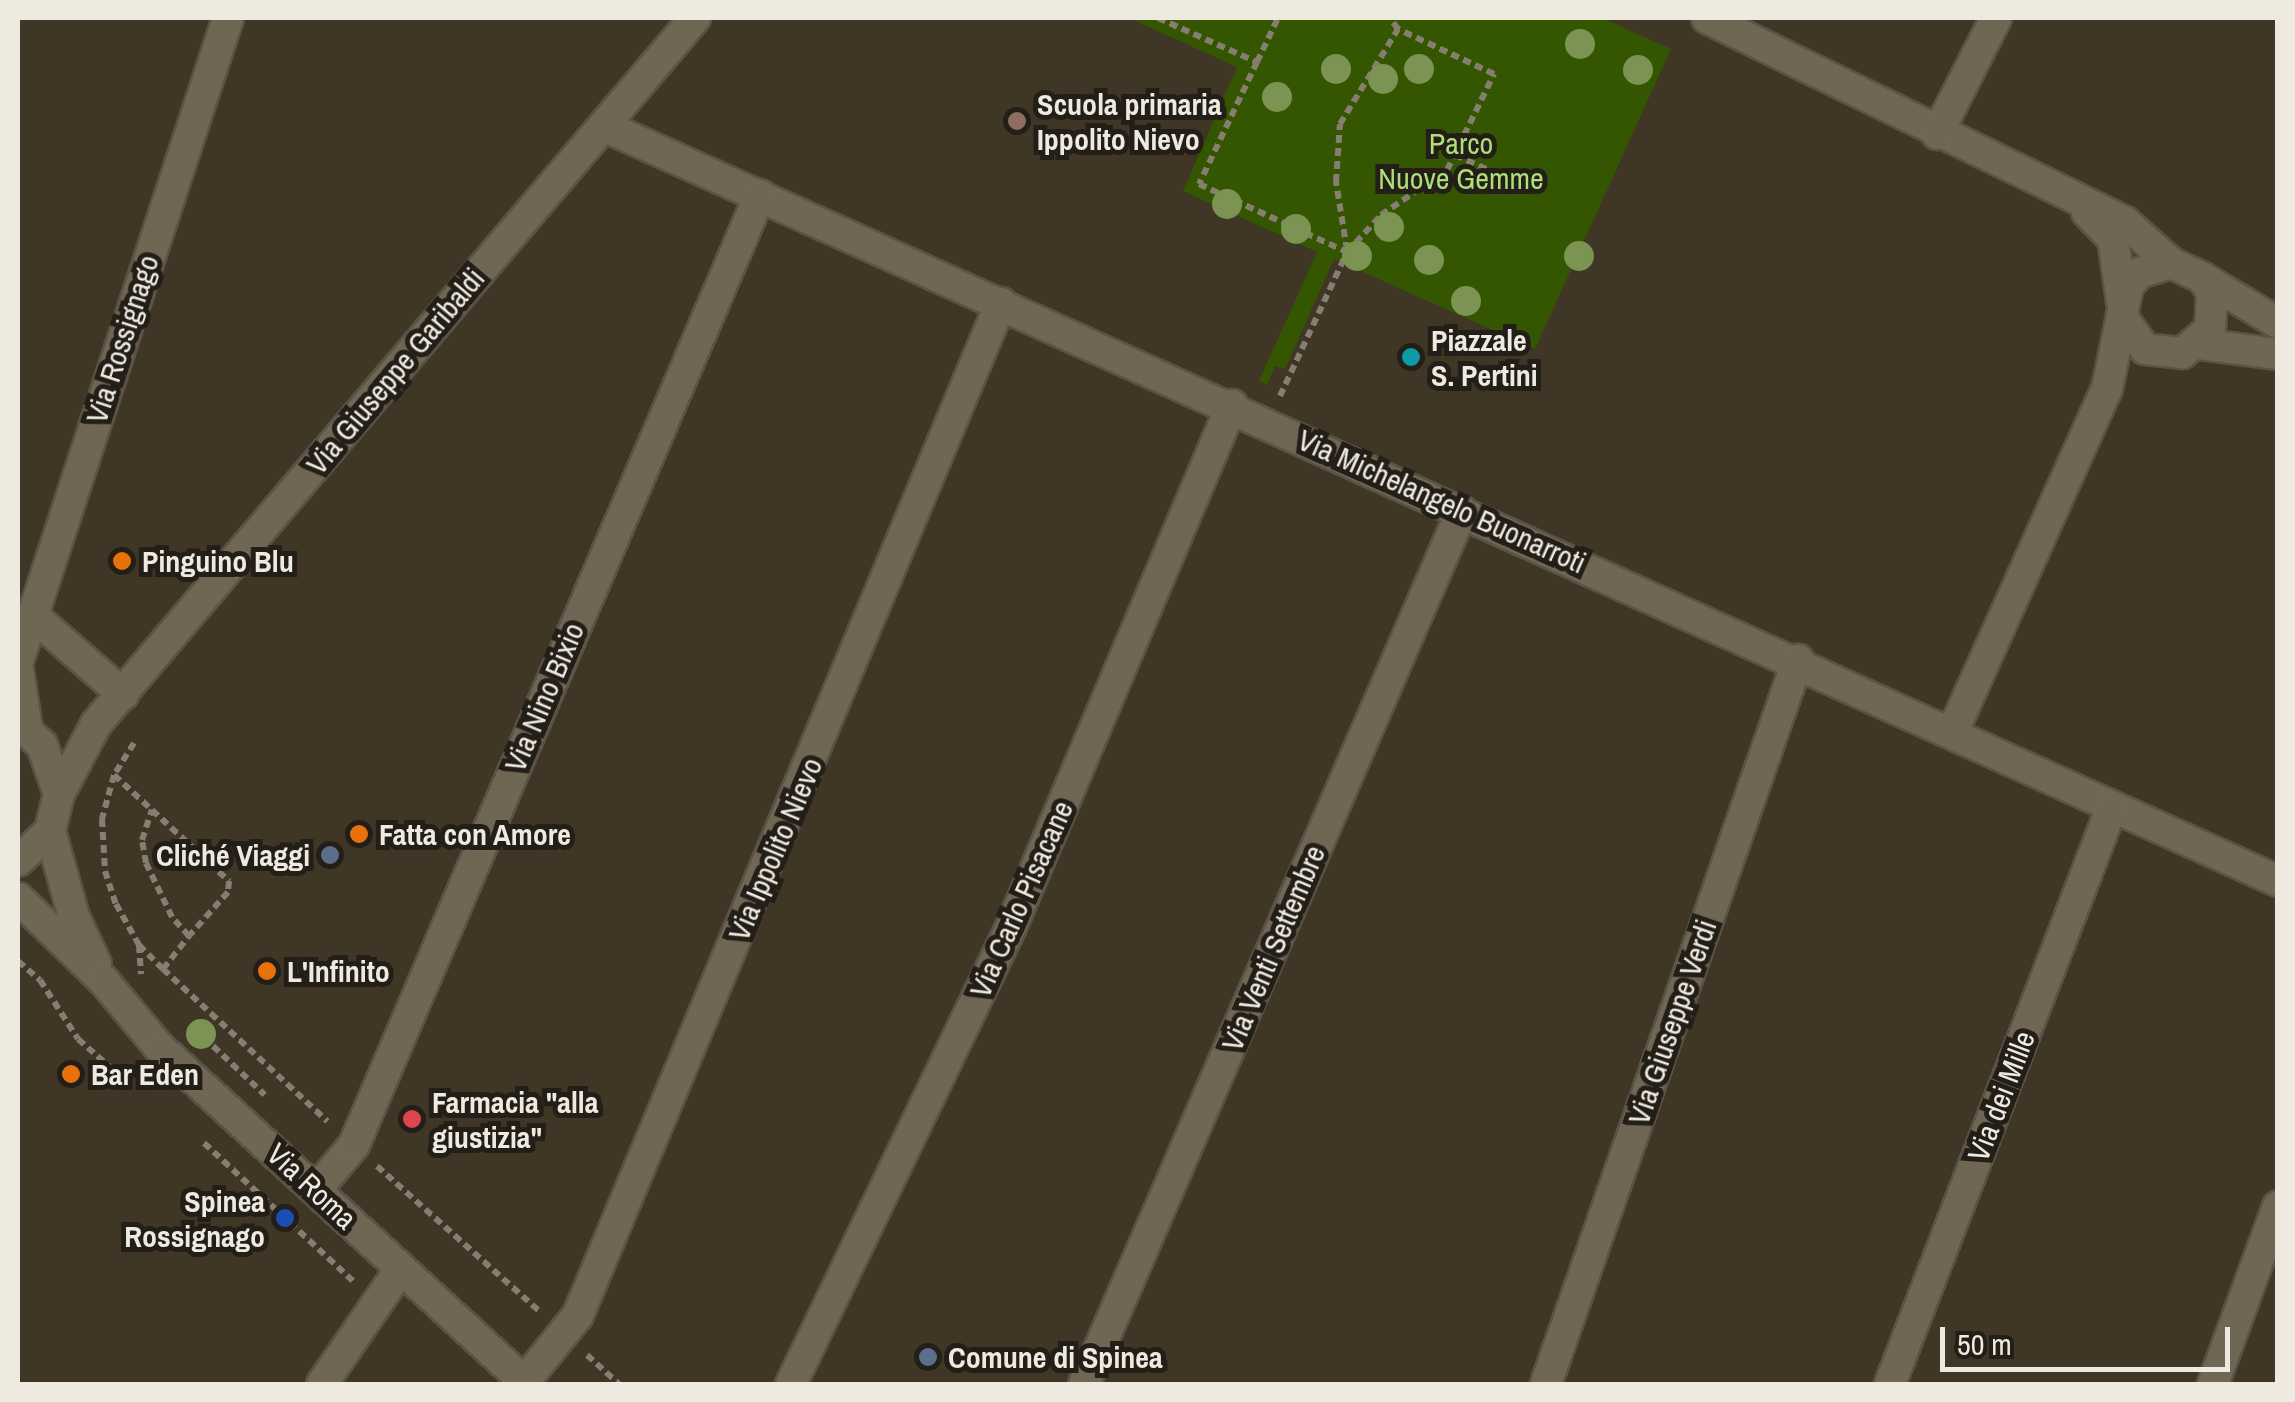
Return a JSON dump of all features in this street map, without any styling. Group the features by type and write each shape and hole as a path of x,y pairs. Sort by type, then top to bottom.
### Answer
{"street":[{"name":"Via Rossignago","path":"18,661 228,18"},
{"name":"Via Giuseppe Garibaldi","path":"59,794 96,724 695,18"},
{"path":"1707,18 2077,204 2125,222 2171,263 2278,323"},
{"path":"1937,134 1996,18"},
{"name":"Via Michelangelo Buonarroti","path":"604,126 1798,660 2278,882"},
{"name":"Via Nino Bixio","path":"316,1190 354,1145 760,195"},
{"path":"2077,204 2113,239 2123,311 2131,337 2164,356"},
{"path":"1953,731 2107,388 2123,311 2139,273 2171,263"},
{"path":"2199,344 2215,312 2203,278"},
{"name":"Via Ippolito Nievo","path":"526,1383 578,1315 1001,303"},
{"path":"2107,388 2126,370 2199,344 2278,354"},
{"name":"Via Carlo Pisacane","path":"792,1384 1010,927 1232,405"},
{"name":"Via Venti Settembre","path":"1084,1384 1462,511"},
{"path":"32,615 123,694"},
{"name":"Via Giuseppe Verdi","path":"1546,1384 1798,660"},
{"path":"18,670 29,733 59,794"},
{"name":"Via Giuseppe Garibaldi","path":"29,733 96,724"},
{"name":"Via Roma","path":"59,794 50,832 74,918 104,981"},
{"name":"Via dei Mille","path":"1890,1384 2112,807"},
{"path":"18,861 50,832"},
{"name":"Via Roma","path":"18,898 104,981 158,1046 526,1383"},
{"path":"2213,1384 2278,1206"},
{"path":"322,1384 400,1268"}],"path":[{"path":"1158,18 1257,62"},
{"path":"1278,18 1199,184 1347,252"},
{"path":"1280,397 1347,252 1380,215 1447,170 1494,74 1398,28 1390,18"},
{"path":"1347,252 1336,182 1340,124 1398,28"},
{"path":"1455,155 1493,172"},
{"path":"134,743 114,775 102,819 106,871 134,935 163,970 343,1135"},
{"path":"114,775 229,881 228,892 163,970"},
{"path":"152,810 142,840 146,863 172,917 189,936"},
{"path":"18,961 40,980 78,1039 126,1082"},
{"path":"204,1143 361,1288"},
{"path":"370,1160 544,1316"},
{"path":"586,1354 619,1384"}],"green space":[{"name":"Parco Nuove Gemme","path":"1129,18 1602,18 1671,49 1535,349 1334,259 1285,369 1275,366 1267,385 1259,381 1317,252 1183,191 1237,67"}],"place":[{"name":"Scuola primaria Ippolito Nievo","path":"1017,121"},
{"name":"Piazzale S. Pertini","path":"1411,357"},
{"name":"Pinguino Blu","path":"122,561"},
{"name":"Fatta con Amore","path":"359,834"},
{"name":"Cliché Viaggi","path":"330,855"},
{"name":"L'Infinito","path":"267,971"},
{"name":"Bar Eden","path":"71,1074"},
{"name":"Farmacia \"alla giustizia\"","path":"412,1119"},
{"name":"Spinea Rossignago","path":"285,1218"},
{"name":"Comune di Spinea","path":"928,1357"}]}
